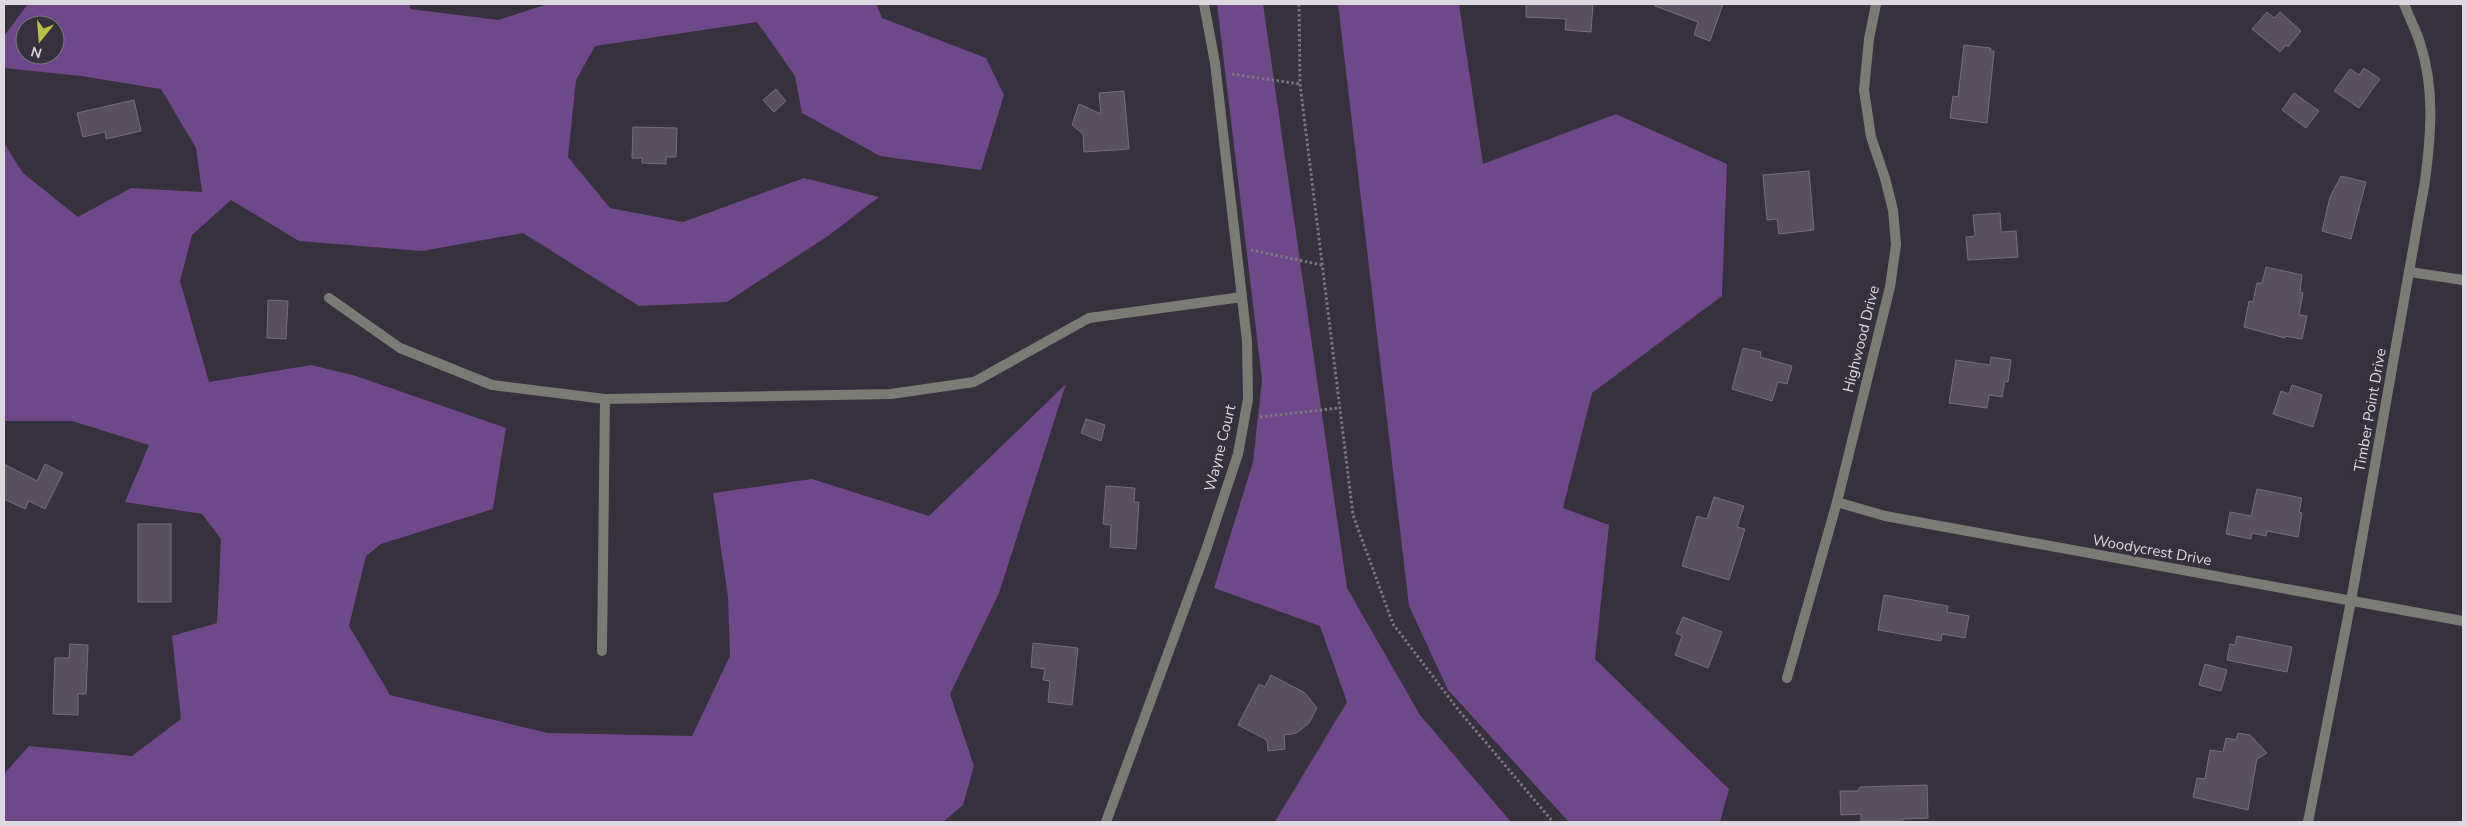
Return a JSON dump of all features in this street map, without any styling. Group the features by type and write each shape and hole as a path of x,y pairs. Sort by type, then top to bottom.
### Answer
{"street":[{"name":"Wayne Court","path":"1106,822 1206,550 1238,454 1248,399 1247,341 1216,71 1204,4"},
{"name":"Highwood Drive","path":"1788,678 1837,502 1890,287 1896,245 1893,210 1886,178 1871,136 1864,90 1869,39 1876,4"},
{"name":"Timber Point Drive","path":"2308,822 2351,601 2410,272 2431,133 2430,89 2421,44 2404,4"},
{"path":"2410,272 2463,280"},
{"path":"329,298 400,348 492,385 605,399 891,394 974,382 1088,318 1242,297"},
{"path":"602,651 605,399"},
{"name":"Woodycrest Drive","path":"1837,502 1884,516 2463,621"}],"path":[{"path":"1299,4 1300,84 1353,515 1393,624 1460,712 1553,822"},
{"path":"1216,71 1300,84"},
{"path":"1236,247 1322,265"},
{"path":"1244,418 1339,408"}],"shaded area":[{"path":"28,4 410,4 410,9 498,20 548,4 876,4 882,18 986,58 1004,95 981,170 880,156 802,113 795,76 757,22 595,46 576,80 568,157 610,208 683,222 804,178 879,197 828,236 727,302 639,306 523,233 422,251 299,241 231,200 192,235 180,281 209,382 311,365 356,376 506,428 493,509 381,544 366,556 349,626 390,695 548,733 692,736 730,656 728,597 713,493 812,479 929,516 1066,384 999,593 950,694 974,766 963,805 943,822 4,822 4,774 29,746 132,756 181,719 172,636 217,623 221,539 202,514 125,502 149,445 72,421 4,421 4,143 23,173 78,217 131,188 202,192 196,148 161,89 81,76 4,68 4,36 15,21 15,65 65,65 65,15 20,15"},
{"path":"1217,4 1263,4 1347,588 1420,715 1511,822 1277,822 1276,820 1347,702 1320,626 1214,588 1253,462 1262,380"},
{"path":"1338,4 1459,4 1483,164 1616,114 1727,164 1722,296 1592,393 1563,508 1609,525 1595,659 1729,789 1720,822 1569,822 1448,690 1409,606"}],"building":[{"path":"1526,4 1593,4 1591,32 1565,30 1566,19 1526,17"},
{"path":"1655,4 1723,4 1710,41 1694,35 1698,22 1655,6"},
{"path":"2267,12 2274,18 2280,12 2301,31 2288,47 2286,45 2280,52 2252,29"},
{"path":"1964,45 1991,48 1990,51 1994,51 1987,123 1950,118 1953,96 1958,97"},
{"path":"2364,68 2380,79 2359,108 2334,91 2350,69 2359,75"},
{"path":"776,89 786,101 774,112 763,100"},
{"path":"1124,91 1129,149 1084,152 1083,134 1072,125 1079,104 1101,114 1099,93"},
{"path":"2294,93 2319,111 2306,128 2282,110"},
{"path":"134,100 141,131 106,139 105,132 83,137 77,113"},
{"path":"633,127 677,128 676,157 666,157 666,164 642,163 642,158 632,158"},
{"path":"1809,171 1814,230 1779,234 1777,219 1767,220 1763,175"},
{"path":"2341,176 2366,182 2351,239 2322,231 2330,197"},
{"path":"2000,213 2001,232 2016,231 2018,257 1968,260 1966,237 1975,236 1973,215"},
{"path":"2266,267 2302,275 2300,292 2303,293 2299,315 2307,316 2302,339 2285,336 2285,338 2244,327 2249,301 2253,302 2257,283 2262,283"},
{"path":"268,300 288,301 286,339 267,338"},
{"path":"1743,348 1761,352 1760,357 1792,366 1787,384 1778,382 1772,401 1732,389"},
{"path":"1991,357 2011,360 2008,382 2005,381 2002,397 1989,395 1987,408 1949,403 1956,360 1990,365"},
{"path":"2292,385 2322,395 2313,427 2273,414 2281,391 2289,394"},
{"path":"1086,419 1105,425 1101,441 1081,433"},
{"path":"4,464 37,481 45,464 63,473 45,509 29,501 25,509 4,499"},
{"path":"1106,486 1135,488 1134,502 1139,502 1136,549 1110,547 1111,525 1103,524"},
{"path":"2257,489 2302,498 2299,512 2302,513 2298,537 2267,531 2266,536 2252,533 2251,539 2226,534 2230,512 2251,516"},
{"path":"1714,497 1744,506 1737,527 1745,529 1729,580 1682,566 1697,516 1707,519"},
{"path":"138,524 171,524 171,602 138,602"},
{"path":"1884,595 1948,606 1947,612 1969,616 1965,638 1942,634 1941,641 1878,630"},
{"path":"1683,617 1722,632 1708,668 1675,655 1682,636 1676,633"},
{"path":"2237,636 2292,647 2287,672 2227,660 2230,644 2235,645"},
{"path":"1033,643 1078,648 1072,705 1048,702 1050,681 1043,680 1045,669 1031,667"},
{"path":"70,644 88,645 86,694 78,694 78,715 53,714 55,658 69,658"},
{"path":"2205,664 2227,670 2221,691 2199,685"},
{"path":"1271,675 1305,693 1317,708 1309,723 1297,733 1284,735 1285,749 1268,751 1267,740 1238,725 1259,684 1265,687"},
{"path":"2238,733 2250,735 2267,753 2257,759 2248,810 2193,797 2197,778 2205,779 2210,750 2223,752 2226,738 2236,740"},
{"path":"1927,785 1928,818 1903,819 1903,821 1861,821 1861,814 1841,815 1840,791 1858,791 1860,787"}]}
